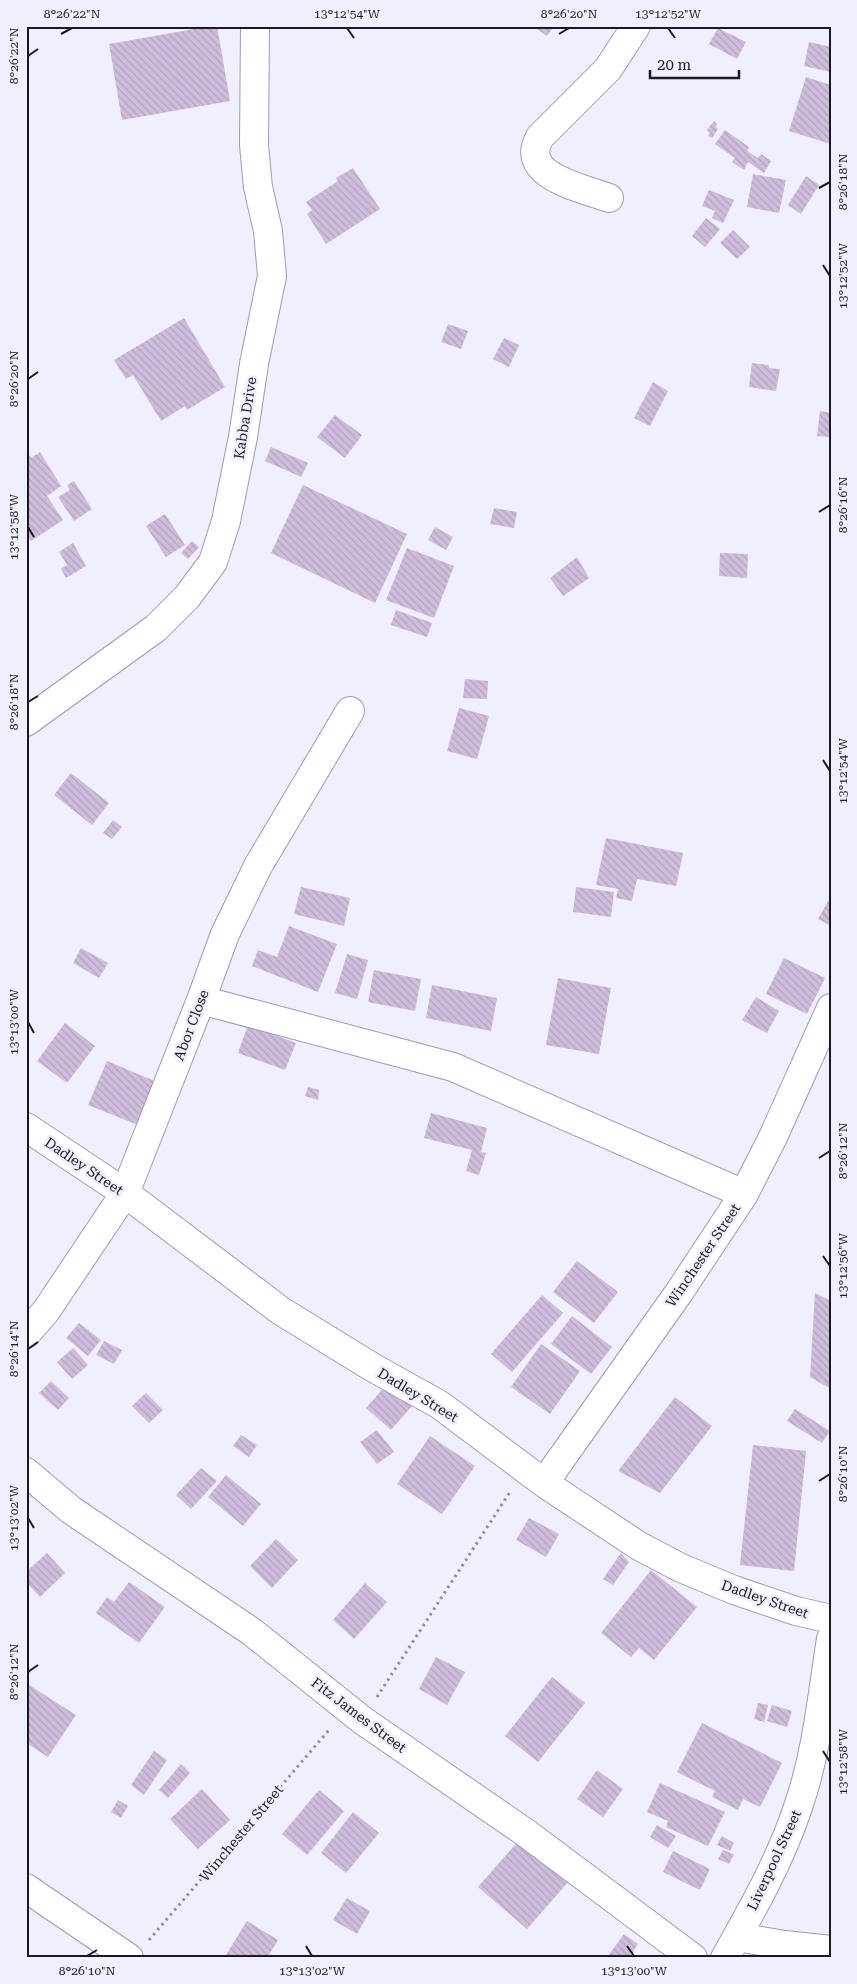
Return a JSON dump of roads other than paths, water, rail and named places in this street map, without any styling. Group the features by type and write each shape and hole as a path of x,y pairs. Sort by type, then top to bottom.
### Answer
{"street":[{"name":"Kabba Drive","path":"26,722 156,628 187,597 213,562 226,521 272,276 268,231 258,188 254,145 255,26"},
{"path":"609,198 551,176 539,167 534,157 535,146 540,137 608,69 636,26"},
{"name":"Abor Close","path":"26,1334 46,1311 125,1194 225,934 258,866 350,711"},
{"path":"201,1000 453,1067 744,1194"},
{"name":"Winchester Street","path":"535,1476 680,1291 744,1194 773,1137 831,1008"},
{"name":"Dadley Street","path":"26,1128 125,1194 281,1311 372,1367 440,1405 535,1476 639,1546 681,1568 734,1590 796,1611 831,1619"},
{"name":"Fitz James Street","path":"26,1472 71,1510 252,1632 355,1714 526,1833 693,1958"},
{"name":"Liverpool Street","path":"731,1947 774,1865 798,1807 816,1741 831,1639"},
{"path":"26,1888 138,1950"},
{"path":"731,1947 786,1945 831,1950"}]}
